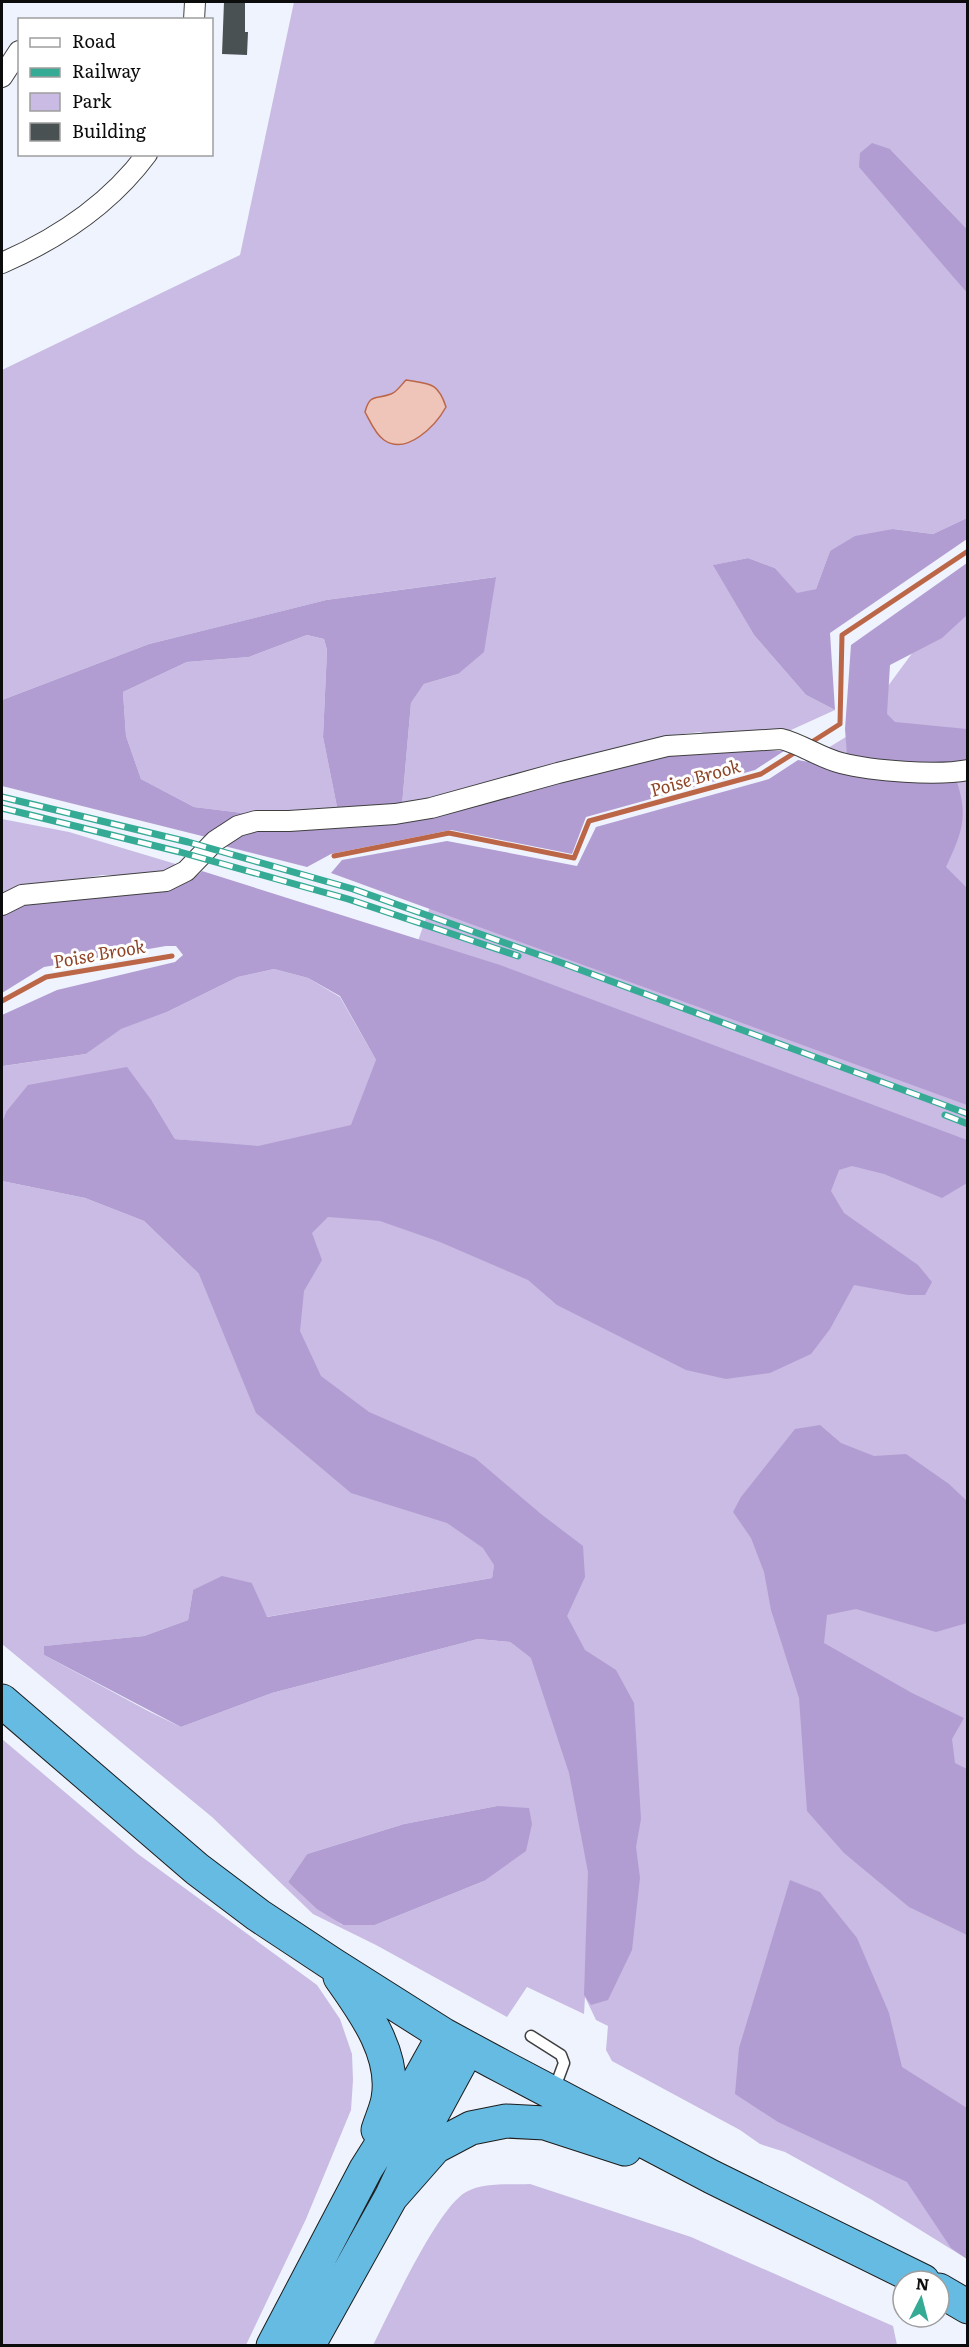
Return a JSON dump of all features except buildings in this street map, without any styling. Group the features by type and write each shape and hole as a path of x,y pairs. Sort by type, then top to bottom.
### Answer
{"highway":[{"path":"2,1701 197,1869 258,1915 332,1964 456,2041 552,2093 712,2178 898,2269"},
{"path":"332,1964 368,2017 384,2055 388,2075 388,2099 366,2169"},
{"path":"273,2346 366,2169 395,2123 456,2041"},
{"path":"308,2346 391,2197 416,2144 456,2041"},
{"path":"391,2197 435,2146 471,2128 506,2121 545,2123 712,2178"},
{"path":"951,2297 968,2307"}],"street":[{"path":"194,18 195,2"},
{"path":"2,77 18,53"},
{"path":"2,263 65,230 103,201 134,172 146,156"},
{"path":"2,905 22,895 166,881 186,871 215,841 238,826 256,821 395,814 431,808 667,746 781,739 792,741 840,763 874,768 940,772 968,770"}],"lane":[{"path":"531,2036 561,2055 564,2063 552,2093"}],"green space":[{"path":"294,2 967,2 967,229 890,149 932,251 967,293 967,518 933,534 893,529 830,551 816,589 797,594 775,568 748,558 714,565 754,635 806,695 835,710 791,730 714,736 700,732 664,736 655,742 402,805 411,703 424,684 458,674 490,613 495,577 326,600 149,644 2,700 2,370 240,255"},
{"path":"967,579 967,2259 872,2200 785,2152 760,2144 740,2130 612,2061 606,2050 608,2026 596,2020 585,1997 584,2014 527,1987 507,2017 376,1945 313,1914 212,1817 2,1644 2,1181 85,1198 144,1221 199,1274 258,1147 175,1139 152,1101 6,1112 2,1122 2,1057 4,1066 86,1054 120,1029 167,1012 238,977 274,969 308,978 340,997 376,1060 449,853 580,877 761,789 854,732","holes":["494,1566 530,1657 510,1642 478,1639 272,1693 181,1727 44,1655 45,1646 144,1636 188,1620 193,1590 252,1583 266,1617 492,1578","497,1806 484,1881 375,1925 342,1925 288,1882 307,1854 404,1824"]},
{"path":"307,635 324,639 327,650 323,737 338,812 251,814 194,807 141,779 126,736 123,692 187,662 249,657"},
{"path":"2,819 69,832 179,865 167,876 102,875 52,884 2,898"},
{"path":"2,1739 138,1854 317,1985 340,2019 352,2054 351,2110 306,2219 246,2345 2,2345"},
{"path":"530,2184 691,2237 891,2325 897,2345 373,2345 428,2239 454,2202 473,2189 497,2185"}],"shaded area":[{"path":"872,143 890,149 967,229 967,293 859,167 860,153"},
{"path":"406,380 432,386 440,393 446,407 428,430 420,436 402,444 393,444 378,434 365,412 371,400 393,393"},
{"path":"967,518 967,539 830,633 835,710 806,695 754,635 713,565 748,558 775,568 797,593 816,589 830,551 855,536 893,529 933,534"},
{"path":"967,563 967,615 942,638 890,665 887,714 895,722 967,729 967,763 923,765 847,755 845,729 851,645"},
{"path":"496,577 484,652 458,674 424,684 411,703 402,805 338,812 323,737 327,650 324,639 307,635 249,657 187,662 123,692 126,736 141,779 194,807 251,814 206,837 2,786 2,700 149,644 326,600"},
{"path":"728,749 784,751 755,770 586,817 572,854 451,830 331,854 307,867 224,846 236,836 257,829 279,827 669,755"},
{"path":"798,760 877,775 956,779 962,804 962,824 946,867 967,888 967,1105 331,873 342,860 447,841 577,866 596,827 769,779"},
{"path":"202,871 500,965 967,1140 967,1183 942,1198 884,1174 852,1166 839,1170 831,1191 844,1213 918,1265 932,1282 925,1295 908,1295 854,1285 830,1329 811,1354 770,1373 726,1379 686,1370 557,1305 528,1280 440,1242 380,1221 328,1217 312,1233 322,1260 304,1291 300,1331 321,1376 369,1412 475,1458 583,1546 585,1577 567,1616 585,1650 616,1670 634,1703 641,1819 636,1847 640,1878 632,1950 608,2000 591,2005 584,1995 588,1872 569,1773 531,1658 510,1642 478,1639 272,1693 181,1727 44,1655 44,1646 144,1636 188,1620 193,1590 222,1576 252,1583 267,1617 492,1578 494,1565 483,1548 447,1523 351,1493 256,1413 199,1274 144,1221 85,1198 2,1181 2,1122 6,1112 28,1085 127,1067 152,1101 175,1139 258,1146 351,1125 376,1060 340,996 308,978 274,969 238,977 167,1012 121,1029 86,1054 3,1066 2,1015 57,990 175,962 183,955 176,946 166,946 44,967 2,993 2,913 31,900 147,891 170,887"},
{"path":"820,1425 841,1443 874,1456 906,1454 949,1484 967,1501 967,1623 936,1632 856,1609 827,1615 824,1643 912,1693 964,1718 952,1739 955,1763 967,1769 967,1935 909,1907 844,1853 807,1811 799,1698 771,1610 764,1572 751,1538 733,1512 741,1497 795,1429"},
{"path":"497,1806 529,1808 532,1824 526,1851 484,1881 375,1925 343,1925 317,1909 288,1882 307,1854 404,1824"},
{"path":"790,1880 820,1892 857,1938 889,2013 902,2067 967,2108 967,2259 951,2248 907,2182 778,2122 735,2094 739,2048"}],"waterway":[{"name":"Poise Brook","path":"807,745 840,724 842,635 968,551"},
{"name":"Poise Brook","path":"334,856 449,833 574,858 589,821 761,774 799,750"},
{"name":"Poise Brook","path":"2,1001 46,977 172,956"}],"railway":[{"path":"2,797 188,842 353,889 562,963 968,1114"},
{"path":"2,808 180,852 348,899 518,956"},
{"path":"945,1115 968,1124"}]}
